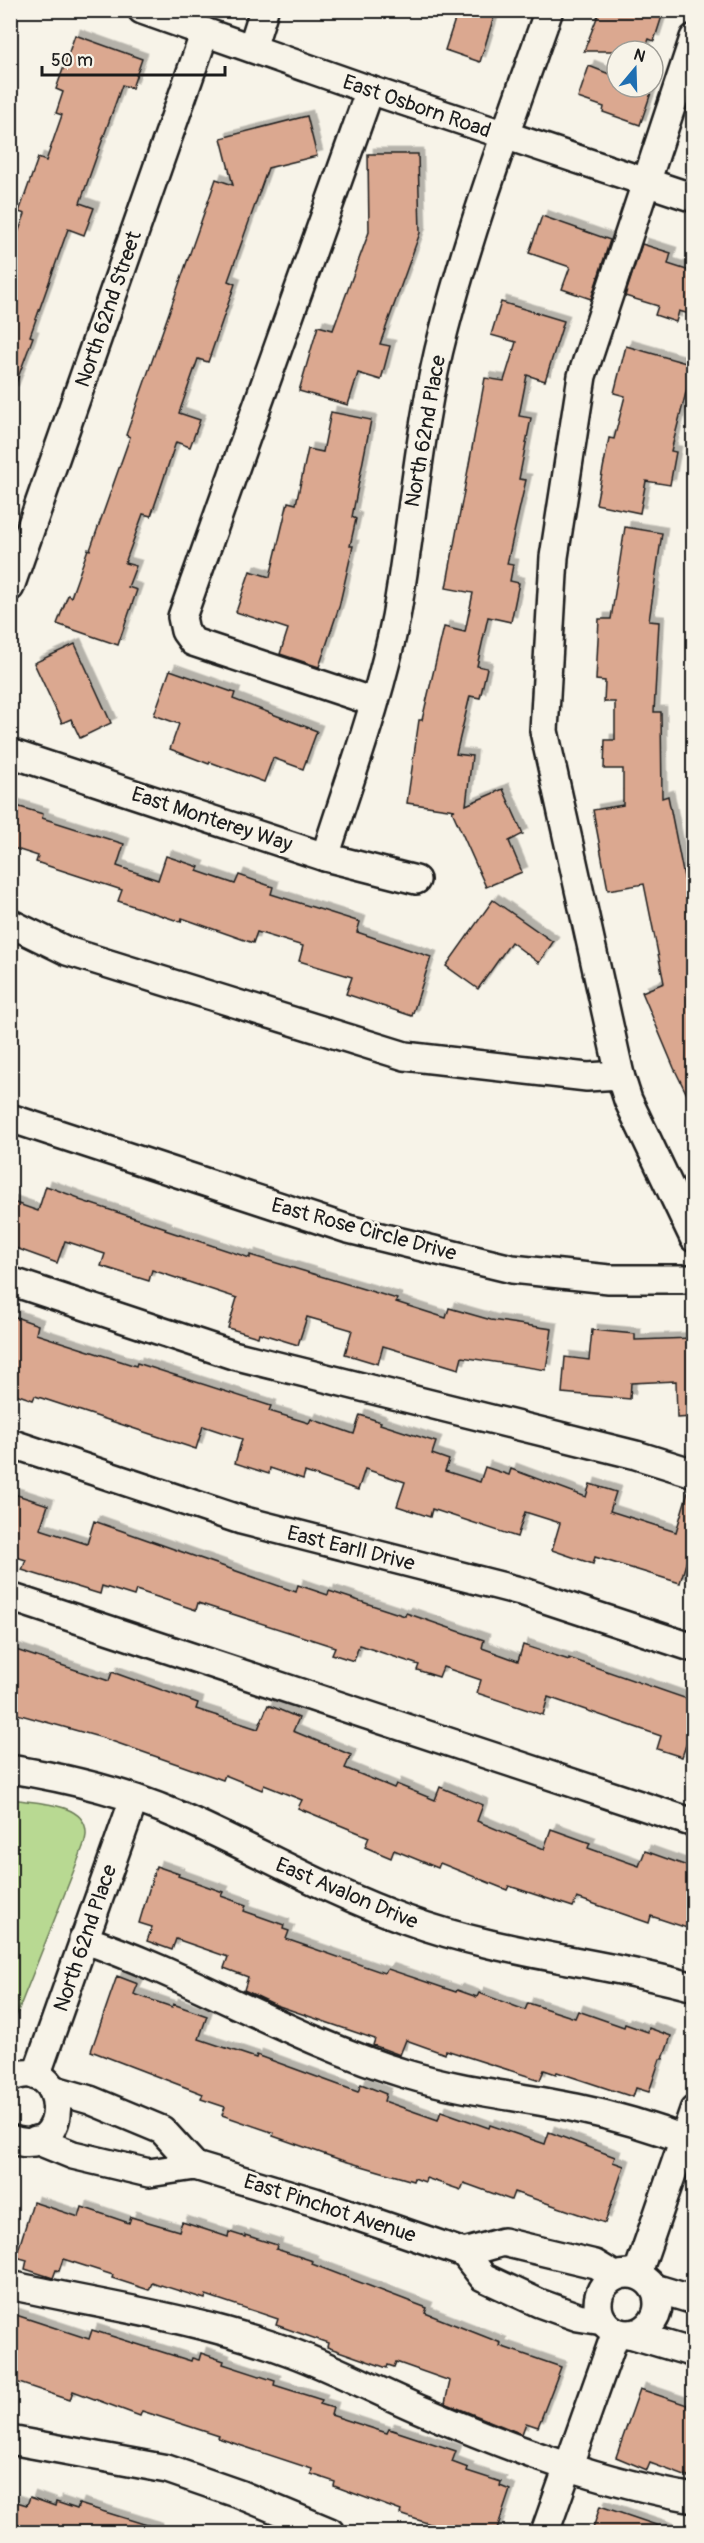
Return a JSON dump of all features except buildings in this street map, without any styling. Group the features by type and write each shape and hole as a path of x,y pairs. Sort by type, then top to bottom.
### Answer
{"street":[{"name":"East Osborn Road","path":"142,10 370,90 693,198"},
{"path":"252,48 264,10"},
{"name":"North 62nd Place","path":"326,857 374,702 395,618 427,403 444,330 549,10"},
{"name":"North 62nd Street","path":"10,587 205,32"},
{"path":"693,38 582,376 554,557 544,731 620,1075 628,1100 693,1238"},
{"path":"370,90 182,617 184,631 193,642 374,702"},
{"name":"East Monterey Way","path":"10,753 326,857 416,880"},
{"path":"10,923 67,951 405,1056 587,1077 620,1075"},
{"name":"East Rose Circle Drive","path":"10,1118 348,1229 512,1269 609,1279 693,1279"},
{"path":"10,1281 233,1355 636,1455 693,1473"},
{"name":"East Earll Drive","path":"10,1443 241,1520 524,1592 693,1648"},
{"path":"10,1597 693,1823"},
{"name":"East Avalon Drive","path":"10,1769 134,1799 180,1816 352,1899 459,1938 652,1976 693,1987"},
{"name":"North 62nd Place","path":"25,2078 83,1939 134,1799"},
{"path":"83,1939 136,1957 273,2022 407,2074 630,2121 688,2141"},
{"path":"18,2142 52,2127 57,2118 57,2098 25,2078"},
{"path":"25,2078 90,2100 162,2130 195,2166"},
{"path":"635,2280 688,2141 693,2110"},
{"name":"East Pinchot Avenue","path":"18,2142 149,2173 195,2166 315,2202 464,2253"},
{"path":"693,2300 595,2264 503,2242 464,2253 483,2277 549,2307 693,2353"},
{"path":"616,2329 597,2304 598,2296 602,2287 635,2280"},
{"path":"616,2329 646,2328 657,2314 658,2305 635,2280"},
{"path":"10,2285 178,2319 243,2336 295,2354 428,2413 568,2466 615,2482 693,2498"},
{"path":"544,2532 616,2329"},
{"path":"10,2440 166,2469 239,2494 330,2532"}],"green space":[{"path":"11,1799 45,1803 68,1809 83,1822 86,1835 11,2029"}]}
